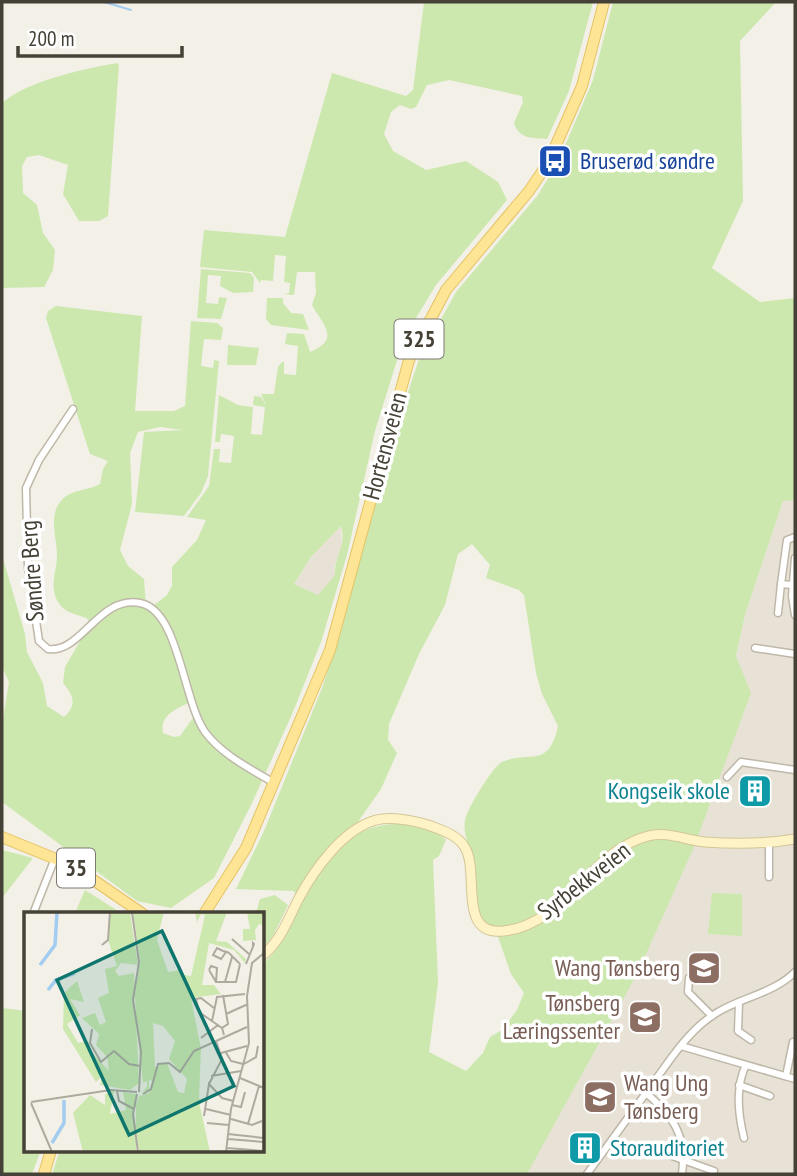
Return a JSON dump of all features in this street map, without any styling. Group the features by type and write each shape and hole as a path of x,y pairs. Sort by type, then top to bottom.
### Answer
{"main road":[{"name":"Hortensveien","path":"205,912 239,860 330,650 409,360 446,290 523,199 548,163 582,86 604,2"},
{"name":"Syrbekkveien","path":"264,954 278,939 315,872 350,834 378,820 412,821 441,830 461,842 470,860 476,918 486,929 500,932 543,916 602,862 646,836 664,834 707,842 769,843 795,839"},
{"name":"35","path":"2,837 55,858 99,882 140,912"},
{"path":"44,1174 50,1152"}],"street":[{"name":"Søndre Berg","path":"73,408 32,472 26,488 27,567 39,641 48,649 62,648 111,608 133,602 151,607 171,632 190,698 206,734 223,751 274,783"},
{"path":"778,613 788,540 795,537"},
{"path":"795,558 792,585 795,615"},
{"path":"781,584 792,585"},
{"path":"755,648 795,654"},
{"path":"727,777 741,762 795,770"},
{"path":"769,843 769,877"},
{"path":"34,912 55,858"},
{"path":"587,1174 681,1046 712,1016 782,983 795,972"},
{"path":"689,978 688,992 712,1016"},
{"path":"739,1002 738,1031 751,1040"},
{"path":"786,1076 793,1042"},
{"path":"681,1046 795,1079"},
{"path":"744,1138 740,1121 739,1085 746,1065"},
{"path":"739,1085 769,1096"},
{"path":"646,1093 678,1128 684,1159 682,1174"},
{"path":"661,1152 714,1171"}],"shaded area":[{"path":"795,500 795,1174 527,1174 750,693 736,656 745,615 783,501"},
{"path":"341,526 342,550 334,567 336,575 317,595 294,584 311,557"}],"green space":[{"path":"424,2 593,2 569,91 547,139 527,137 516,128 514,123 523,102 522,96 449,80 427,85 416,107 411,109 400,105 391,112 384,134 393,151 426,170 466,161 498,182 507,200 436,285 404,338 375,431 347,555 321,642 252,803 214,878 171,908 137,901 2,802 2,725 9,682 2,667 2,555 25,634 27,652 43,683 47,706 64,717 72,704 70,692 63,683 65,667 90,624 87,618 65,609 56,598 55,513 65,497 100,484 108,461 90,454 46,318 48,311 56,306 142,316 135,411 174,411 185,406 191,321 217,323 223,328 221,340 204,339 201,366 213,368 214,360 219,361 208,476 201,493 184,516 135,512 144,432 183,430 160,427 138,432 130,453 132,504 120,550 128,566 144,579 146,606 149,609 167,595 172,586 172,567 197,540 206,520 187,517 209,486 214,449 220,449 219,462 231,463 234,436 221,434 220,442 215,442 219,395 238,405 253,407 251,434 262,435 265,407 253,405 254,396 261,397 266,405 261,394 274,394 278,367 282,362 284,374 296,375 298,346 285,344 287,333 304,334 310,352 320,347 327,336 327,331 312,305 316,293 315,272 297,272 294,295 284,294 289,293 290,283 284,282 286,256 275,255 273,281 261,280 260,283 252,272 200,267 204,230 285,237 332,73 406,96 413,90","holes":["341,526 342,540 335,575 318,595 294,584 311,557","186,704 195,704 198,711 180,736 163,733 166,718"]},
{"path":"613,2 776,2 740,41 743,201 712,268 760,302 795,298 795,500 783,501 745,615 736,656 751,693 694,847 637,974 527,1174 52,1174 59,1152 264,1152 264,963 287,934 296,915 300,897 293,891 236,889 264,831 322,688 342,627 372,509 381,494 385,461 419,359 456,292 538,195 558,162 593,80","holes":["472,544 490,565 486,578 519,590 524,595 536,673 542,694 558,726 554,740 543,754 512,759 498,765 481,788 465,820 465,834 472,860 479,912 484,921 495,928 511,974 524,993 517,1010 502,1030 490,1037 483,1053 466,1071 429,1052 438,983 433,860 439,856 446,840 427,828 415,825 391,824 358,834 355,826 381,789 397,753 388,740 389,724 419,654 445,605 458,554"]},
{"path":"117,63 119,65 108,216 99,221 79,221 63,194 68,165 39,155 27,157 22,166 23,193 37,205 43,233 55,250 53,270 44,287 2,288 2,103 40,82"},
{"path":"201,269 250,273 254,278 253,292 233,293 220,286 221,276 208,275 206,303 218,304 219,297 227,298 221,319 197,318"},
{"path":"267,298 283,298 283,303 291,313 303,314 309,330 271,325 266,319"},
{"path":"228,345 259,348 256,365 227,365"},
{"path":"2,850 33,858 2,898"},
{"path":"85,890 119,912 75,912"},
{"path":"712,893 742,894 742,936 708,934"},
{"path":"275,895 288,905 264,948 264,912 256,912 260,899"},
{"path":"2,1008 24,1011 24,1152 40,1152 32,1174 2,1174"}],"waterway":[{"path":"104,2 131,10"}],"place":[{"name":"Bruserød søndre","path":"555,161"},
{"name":"Kongseik skole","path":"755,791"},
{"name":"Wang Tønsberg","path":"704,968"},
{"name":"Tønsberg Læringssenter","path":"645,1017"},
{"name":"Wang Ung Tønsberg","path":"600,1097"},
{"name":"Storauditoriet","path":"585,1148"}]}
